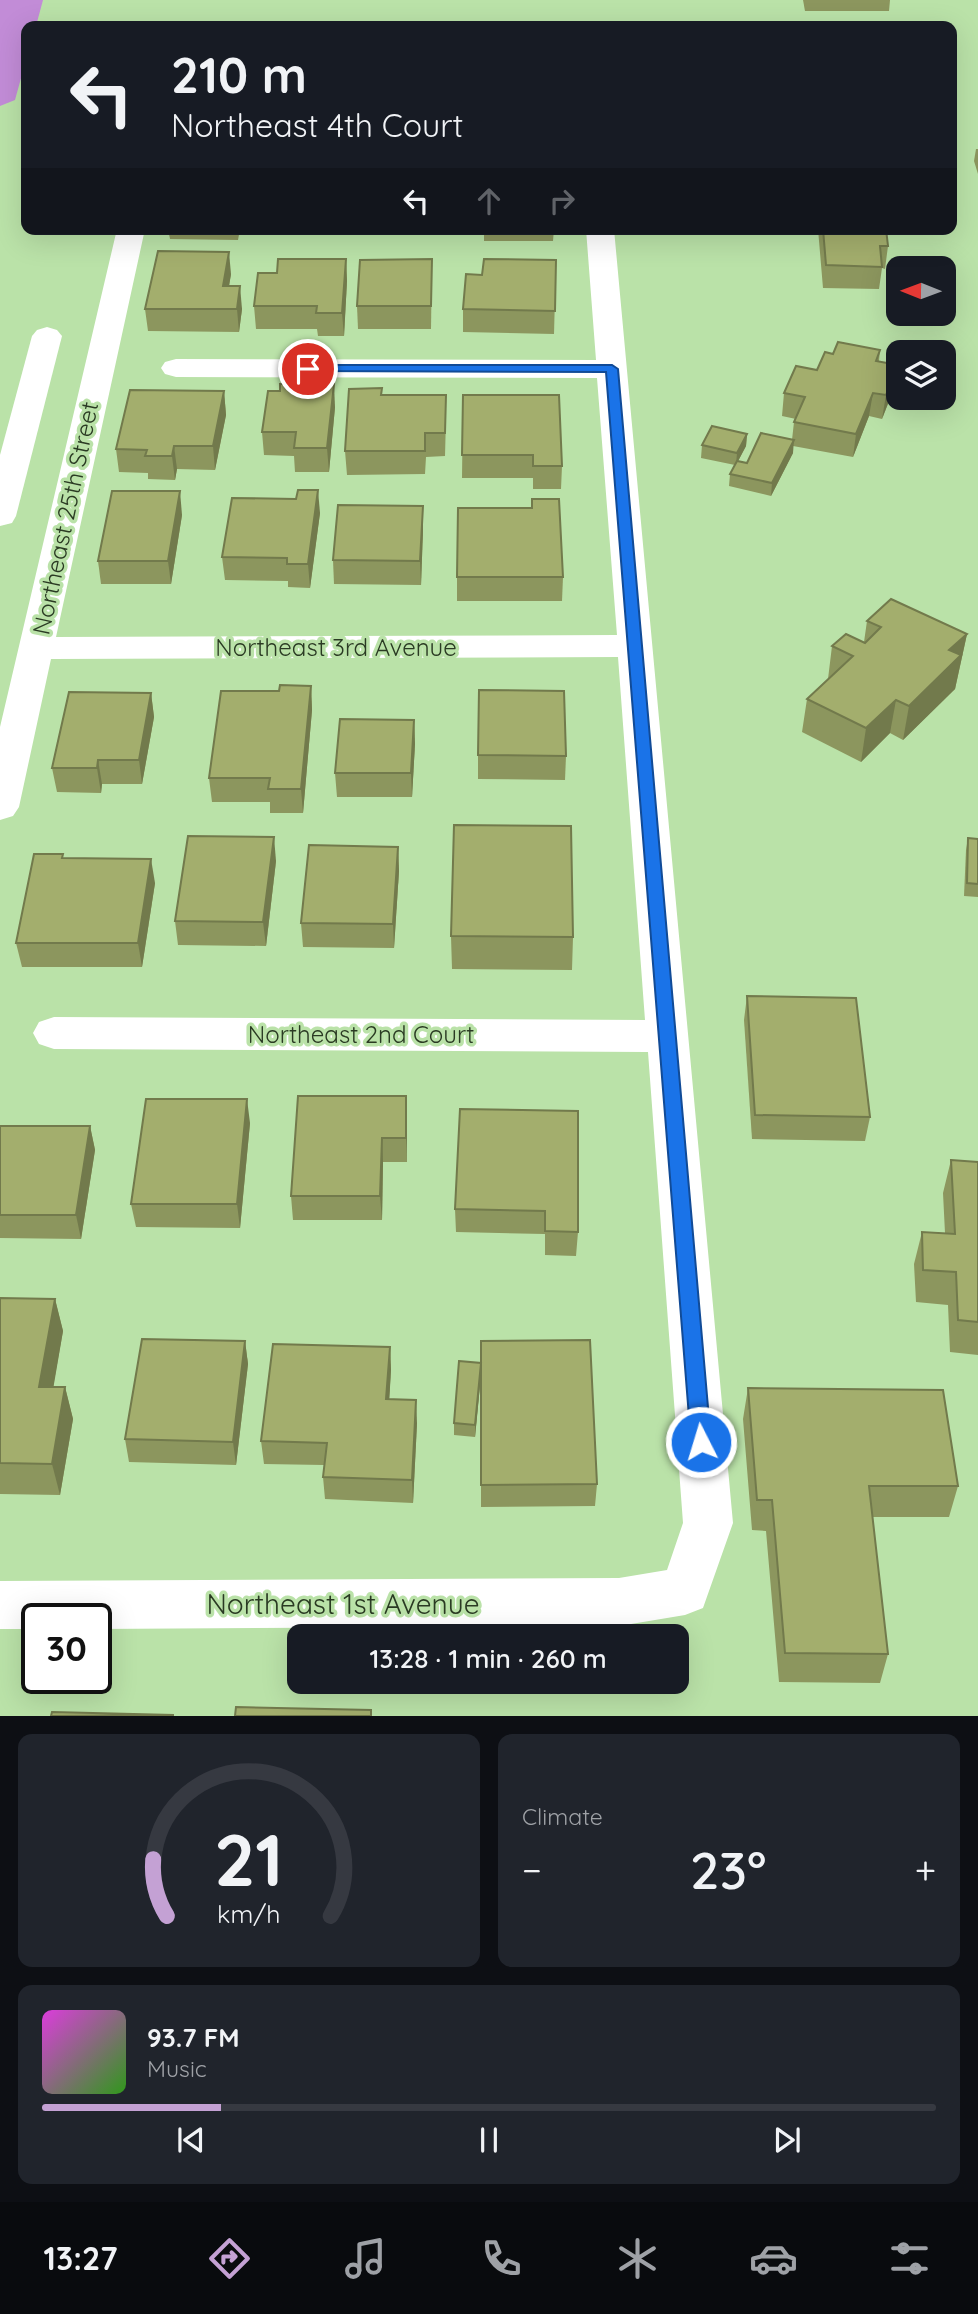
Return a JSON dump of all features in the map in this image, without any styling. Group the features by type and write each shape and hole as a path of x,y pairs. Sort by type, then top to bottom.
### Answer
{"street":[{"name":"Northeast 25th Street","path":"0,807 130,235"},
{"path":"601,235 668,1036"},
{"path":"0,516 47,337"},
{"path":"176,369 612,369"},
{"name":"Northeast 3rd Avenue","path":"36,648 635,646"},
{"name":"Northeast 2nd Court","path":"54,1033 668,1036"},
{"name":"Northeast 1st Avenue","path":"0,1605 619,1602 685,1591 708,1523 668,1036"}],"shaded area":[{"path":"0,0 43,0 37,21 21,21 21,78 15,100 0,106"}],"building":[{"path":"824,235 887,235 888,246 880,246 882,267 826,265"},
{"path":"158,251 229,252 223,286 240,286 237,309 145,309"},
{"path":"278,259 346,259 342,313 316,313 317,306 254,306 258,273 277,273"},
{"path":"432,259 431,306 357,306 360,260"},
{"path":"484,259 556,260 555,311 463,309 466,274 482,275"},
{"path":"838,342 880,350 876,361 886,363 886,395 873,393 856,434 794,422 805,397 784,393 796,366 817,370 825,352 833,354"},
{"path":"280,384 334,384 327,448 294,448 296,432 262,432 268,391 280,391"},
{"path":"382,388 381,395 446,395 445,433 425,433 425,451 345,451 349,389"},
{"path":"130,390 224,391 213,446 174,446 172,456 145,456 147,450 116,449"},
{"path":"463,395 559,395 562,466 533,466 533,455 462,455"},
{"path":"712,426 747,434 737,453 702,445"},
{"path":"761,433 794,440 772,483 730,474 737,461 747,463"},
{"path":"298,490 318,490 308,564 287,564 287,558 222,557 232,498 296,499"},
{"path":"112,491 180,491 168,561 98,561"},
{"path":"532,499 559,499 563,577 457,577 458,508 532,508"},
{"path":"338,505 423,506 420,561 333,560"},
{"path":"891,599 967,634 949,650 961,655 909,706 896,700 866,728 807,699 853,656 832,646 846,634 865,643 881,627 867,621"},
{"path":"280,685 311,686 301,789 268,789 270,778 209,778 221,691 279,691"},
{"path":"479,690 564,691 566,756 478,755"},
{"path":"69,692 151,693 139,760 98,760 97,768 52,768"},
{"path":"340,719 414,720 411,773 335,773"},
{"path":"454,825 571,826 573,937 451,936"},
{"path":"188,836 274,837 263,922 175,921"},
{"path":"968,838 978,839 978,884 967,883"},
{"path":"309,845 398,847 393,924 301,923"},
{"path":"34,854 63,854 62,858 151,859 138,943 16,943"},
{"path":"747,996 856,998 870,1117 755,1115"},
{"path":"298,1096 406,1096 406,1138 382,1138 380,1196 291,1196"},
{"path":"146,1099 247,1099 237,1204 131,1204"},
{"path":"460,1109 578,1111 578,1232 545,1231 545,1211 455,1209"},
{"path":"0,1126 90,1126 76,1215 0,1215"},
{"path":"951,1160 978,1162 978,1322 958,1320 956,1272 923,1270 922,1232 955,1234"},
{"path":"0,1298 55,1299 39,1387 65,1387 52,1464 0,1463"},
{"path":"142,1339 245,1341 233,1442 125,1439"},
{"path":"590,1340 597,1484 481,1485 481,1341"},
{"path":"273,1344 390,1347 386,1399 416,1400 412,1480 323,1477 327,1443 261,1441"},
{"path":"459,1361 481,1363 475,1425 454,1423"},
{"path":"748,1388 943,1390 958,1486 869,1486 888,1654 785,1653 772,1500 757,1500"},
{"path":"236,1707 371,1710 371,1716 235,1716"},
{"path":"52,1712 174,1715 51,1716"}],"route":[{"path":"308,369 612,369 701,1442"}]}
